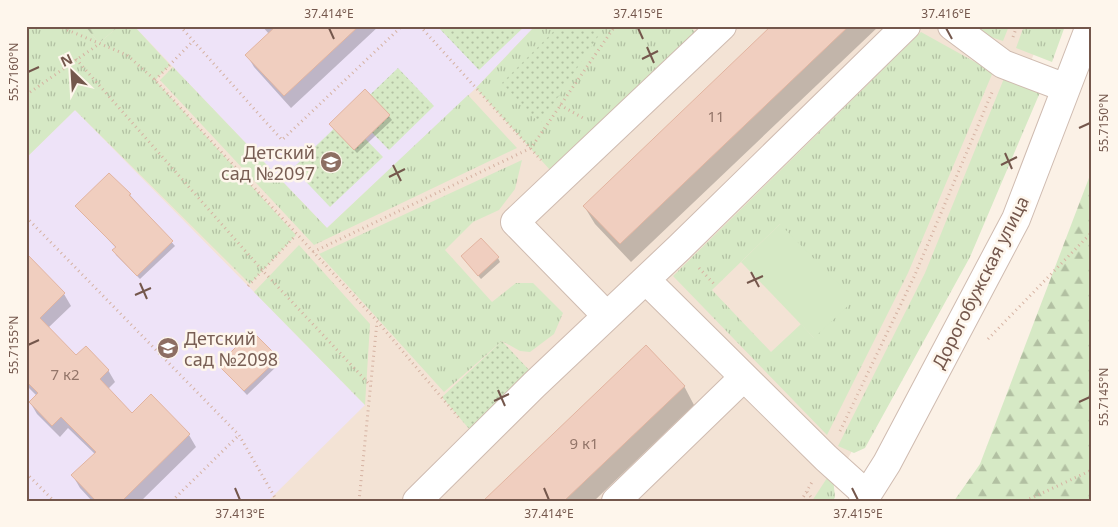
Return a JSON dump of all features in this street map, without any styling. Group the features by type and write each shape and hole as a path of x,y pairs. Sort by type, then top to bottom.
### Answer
{"street":[{"path":"607,316 515,222 722,26"},
{"path":"417,501 906,26"},
{"path":"952,26 1003,64 1066,88"},
{"name":"Дорогобужская улица","path":"865,498 887,463 1016,219 1090,26"},
{"path":"646,280 865,498"},
{"path":"616,501 744,377"}],"path":[{"path":"58,26 127,55 154,80 377,321 479,439"},
{"path":"180,26 282,140 402,26"},
{"path":"420,26 560,181"},
{"path":"313,252 531,148 615,26"},
{"path":"801,501 826,458 914,277 1017,26"},
{"path":"154,80 193,41"},
{"path":"26,95 99,43"},
{"path":"76,59 263,270 371,386"},
{"path":"26,223 29,220 239,435 277,501"},
{"path":"985,342 1092,232"},
{"path":"248,286 296,235"},
{"path":"359,501 377,321"},
{"path":"172,501 239,435"},
{"path":"1025,501 1092,470"},
{"path":"26,472 54,501"},
{"path":"807,492 814,501"}],"shaded area":[{"path":"26,26 1044,26 965,241 825,501 26,501"},
{"name":"Детский сад №2097","path":"134,26 535,26 476,88 327,228"},
{"name":"Детский сад №2098","path":"75,110 365,405 268,501 26,501 26,158"}],"green space":[{"path":"26,26 85,26 99,43 119,26 134,26 170,65 155,80 296,235 250,284 75,110 26,158"},
{"path":"85,26 119,26 99,43"},
{"path":"437,26 525,26 479,70"},
{"path":"535,26 691,26 702,45 560,181 476,88"},
{"path":"559,26 600,26 603,29 540,124 502,83"},
{"path":"971,26 1009,26 1003,41 978,33"},
{"path":"1024,26 1065,26 1052,62 1016,48"},
{"path":"921,32 993,72 908,273 827,435 673,276","holes":["780,224 814,338 801,324 771,352 712,290"]},
{"path":"173,67 327,228 468,95 517,148 314,245 160,80"},
{"path":"398,68 434,106 389,150 352,112"},
{"path":"1007,71 1041,90 970,257 865,448 854,453 838,446 925,273"},
{"path":"345,118 383,157 330,207 293,168"},
{"path":"522,160 515,189 499,210 473,222 445,250 492,302 516,283 533,283 563,313 554,334 530,352 520,351 502,341 444,392 319,254"},
{"path":"1092,170 1092,501 954,501 980,464"},
{"path":"780,224 854,300 814,338 741,262"},
{"path":"299,245 370,324 365,405 254,292"},
{"path":"502,341 530,371 470,430 442,397"},
{"path":"827,478 833,478 835,497 833,501 812,501"}],"building":[{"path":"276,26 359,26 284,96 245,55"},
{"path":"771,26 849,26 620,244 583,206"},
{"path":"365,89 390,115 354,150 329,124"},
{"path":"109,173 131,194 129,195 173,241 137,276 112,250 116,247 75,206"},
{"path":"481,238 499,257 478,276 461,256"},
{"path":"26,253 65,293 40,318 76,355 86,346 109,370 100,379 132,413 151,394 190,434 122,501 96,501 71,475 96,452 61,417 52,426 29,402 38,393 26,381"},
{"path":"252,331 279,358 244,391 218,365"},
{"path":"646,345 685,386 564,501 483,501"}],"place":[{"name":"Детский сад №2097","path":"331,162"},
{"name":"Детский сад №2098","path":"168,348"}]}
